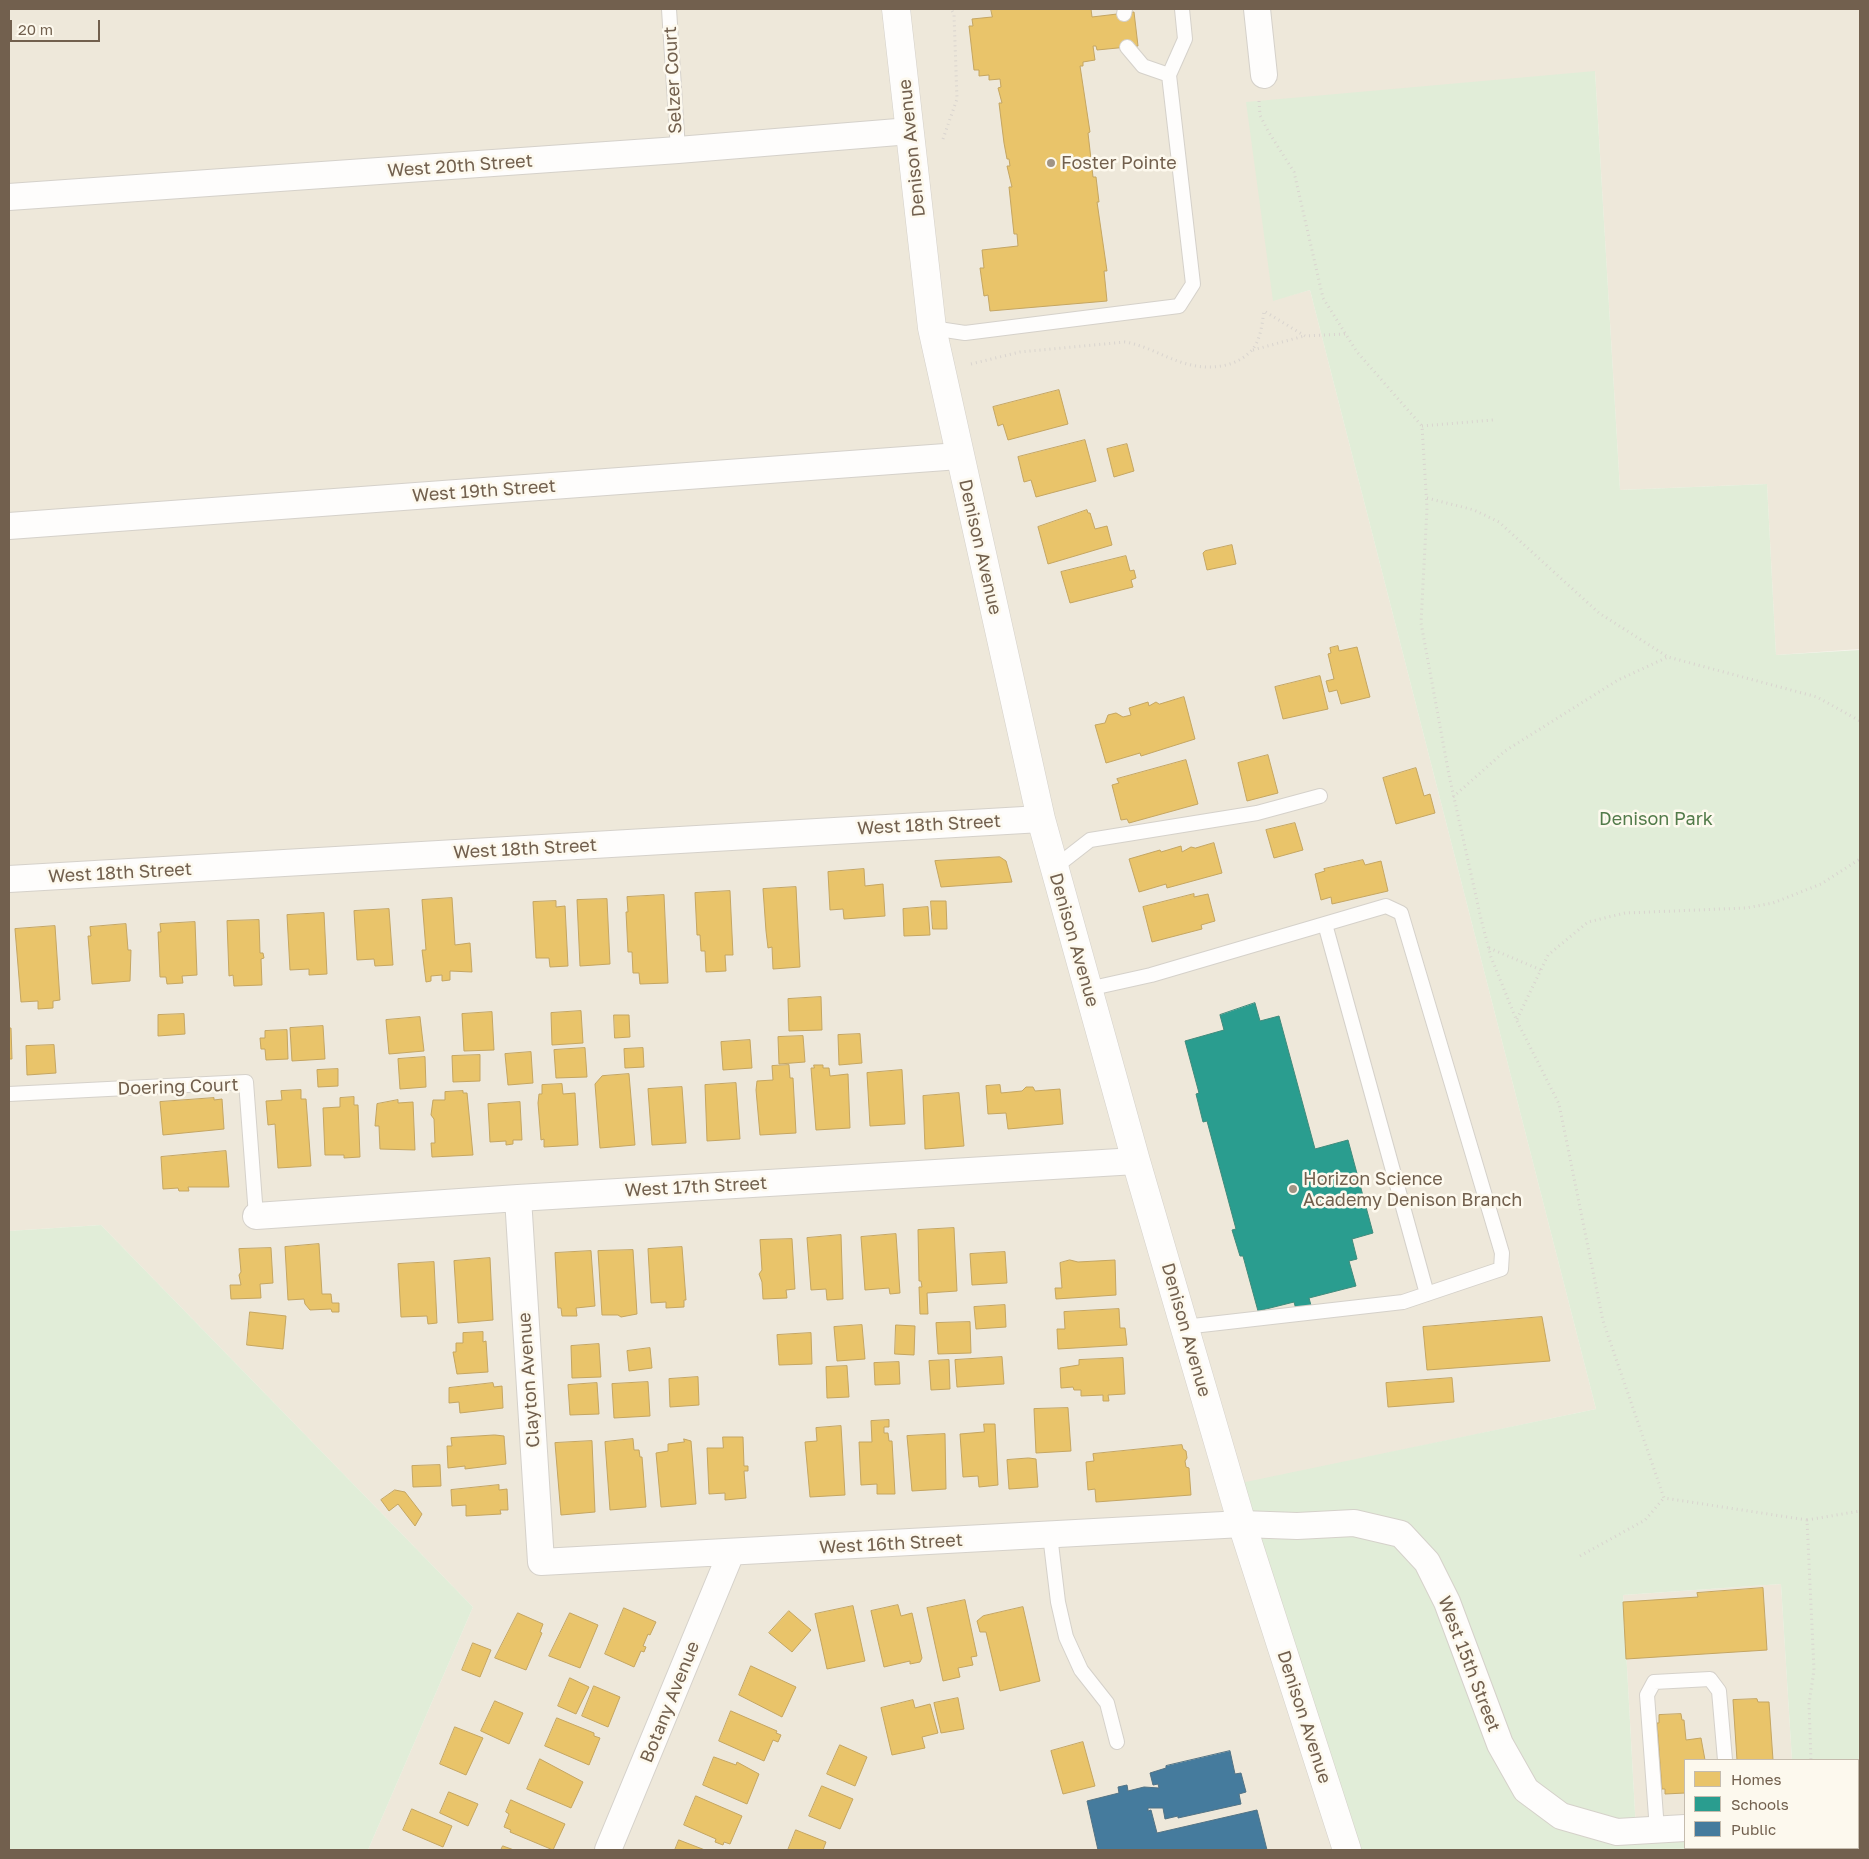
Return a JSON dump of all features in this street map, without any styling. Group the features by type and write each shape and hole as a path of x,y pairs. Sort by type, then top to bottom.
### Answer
{"main road":[{"name":"Denison Avenue","path":"896,9 932,328 1041,819 1136,1161 1242,1524 1347,1850"}],"street":[{"path":"1257,9 1264,76"},
{"name":"West 20th Street","path":"9,197 910,132"},
{"name":"West 19th Street","path":"9,526 959,456"},
{"name":"West 18th Street","path":"9,879 1041,819"},
{"name":"West 17th Street","path":"256,1216 518,1198 1136,1161"},
{"name":"Clayton Avenue","path":"518,1198 541,1562"},
{"name":"West 15th Street","path":"1242,1524 1297,1526 1354,1523 1401,1534 1427,1562 1443,1594 1500,1744 1526,1790 1561,1816 1617,1832 1684,1828"},
{"name":"West 16th Street","path":"541,1562 1242,1524"},
{"name":"Botany Avenue","path":"608,1850 731,1553"}],"lane":[{"name":"Selzer Court","path":"669,9 678,150"},
{"path":"932,328 965,334 1179,306 1193,284 1169,75 1185,39 1182,9"},
{"path":"1127,47 1143,66 1169,75"},
{"path":"1054,868 1090,840 1257,813 1320,796"},
{"path":"1088,990 1150,975 1386,906 1401,913 1502,1253 1501,1269 1403,1302 1184,1326"},
{"path":"1325,924 1426,1294"},
{"name":"Doering Court","path":"9,1094 246,1082 256,1216"},
{"path":"1050,1535 1058,1602 1066,1637 1081,1670 1107,1703 1117,1742"},
{"path":"1656,1830 1648,1695 1654,1682 1710,1679 1719,1691 1725,1759"}],"path":[{"path":"943,139 957,99 954,14 951,9"},
{"path":"1264,76 1257,86 1260,115 1294,172 1324,298 1357,352 1422,426 1427,498 1421,623 1453,797 1489,948 1516,1019 1559,1104 1603,1321 1664,1498"},
{"path":"1252,350 1261,333 1264,311 1305,336"},
{"path":"968,365 1020,352 1125,342 1142,345 1186,364 1212,368 1238,360 1252,350 1305,336 1345,334"},
{"path":"1422,426 1493,420"},
{"path":"1427,498 1474,510 1499,522 1599,613 1668,657 1816,697 1860,721"},
{"path":"1453,797 1505,751 1618,680 1668,657"},
{"path":"1516,1019 1548,955 1588,922 1626,913 1746,908 1773,903 1821,884 1860,859"},
{"path":"1489,948 1541,970"},
{"path":"1664,1498 1807,1520 1860,1511"},
{"path":"1580,1556 1645,1520 1664,1498"},
{"path":"1807,1520 1814,1650 1814,1670 1809,1704 1811,1759"}],"shaded area":[{"path":"9,9 1860,9 1860,649 1776,655 1767,484 1620,490 1595,71 1273,300 1310,290 1596,1409 1231,1486 1347,1850 368,1850 473,1607 101,1225 9,1231"},
{"path":"1781,1584 1792,1759 1684,1759 1684,1828 1636,1831 1623,1595"}],"green space":[{"name":"Denison Park","path":"1595,71 1620,490 1767,484 1776,655 1860,650 1860,1850 1347,1850 1231,1485 1596,1409 1310,290 1273,301 1246,102","holes":["1781,1584 1792,1759 1859,1759 1859,1849 1684,1849 1684,1828 1636,1831 1623,1595"]},
{"path":"101,1225 473,1607 368,1850 9,1850 9,1231"}],"building: Homes":[{"name":"Foster Pointe","path":"991,9 1091,9 1092,17 1134,12 1138,46 1097,50 1096,46 1093,46 1095,60 1083,62 1083,66 1080,66 1090,132 1088,133 1093,177 1096,177 1099,202 1097,202 1107,271 1104,271 1107,301 990,311 988,295 984,296 980,268 984,268 982,250 1018,246 1017,234 1014,234 1009,187 1012,187 1007,166 1010,166 1004,143 999,103 1002,103 998,88 1001,87 1000,79 989,80 989,75 979,76 979,70 974,70 969,26 973,26 972,19 992,17"},
{"path":"1059,390 1068,424 1008,440 1003,424 998,426 993,407"},
{"path":"1085,440 1096,481 1036,497 1031,480 1024,482 1018,457"},
{"path":"1127,444 1134,471 1114,477 1107,449"},
{"path":"1087,510 1090,513 1095,529 1107,526 1112,545 1048,564 1038,527"},
{"path":"1232,545 1236,564 1207,570 1203,553 1205,551"},
{"path":"1126,556 1130,571 1134,570 1136,578 1131,580 1133,587 1070,603 1061,572"},
{"path":"1338,646 1339,651 1357,647 1370,697 1341,704 1337,690 1329,692 1326,681 1334,679 1328,654 1331,653 1330,648"},
{"path":"1320,676 1328,709 1283,719 1275,687"},
{"path":"1184,697 1195,739 1141,756 1140,753 1106,763 1095,725 1105,723 1108,715 1116,713 1123,717 1131,715 1129,708 1148,702 1149,706 1156,702 1159,704"},
{"path":"1268,755 1278,793 1247,801 1238,763"},
{"path":"1186,760 1198,804 1129,823 1127,819 1121,820 1112,785 1119,783 1117,779"},
{"path":"1416,768 1424,796 1430,794 1435,813 1396,824 1383,778"},
{"path":"1295,823 1303,850 1274,858 1266,830"},
{"path":"1214,843 1222,873 1167,888 1166,884 1139,892 1129,859 1181,846 1182,852 1191,847 1195,848"},
{"path":"1000,857 1006,861 1012,882 941,887 935,861"},
{"path":"1363,860 1365,865 1381,861 1388,891 1332,904 1331,897 1321,900 1315,874 1325,871 1324,869"},
{"path":"864,869 865,886 883,884 885,916 844,919 843,909 830,910 828,872"},
{"path":"796,887 800,967 773,969 772,947 768,948 763,889"},
{"path":"730,891 733,955 725,955 726,971 706,972 705,951 701,951 700,935 697,935 695,893"},
{"path":"1194,894 1194,897 1208,894 1215,921 1201,925 1202,929 1152,942 1143,907"},
{"path":"664,895 668,983 640,984 639,973 633,973 632,952 628,952 627,897"},
{"path":"452,898 455,945 470,943 472,972 450,971 450,980 442,981 442,975 431,976 431,981 426,982 422,950 426,950 422,900"},
{"path":"607,899 610,964 580,966 577,900"},
{"path":"556,901 556,907 565,906 568,966 550,967 549,958 536,958 533,902"},
{"path":"931,901 946,901 947,929 933,929"},
{"path":"928,907 930,935 904,936 903,909"},
{"path":"389,909 393,965 375,966 374,959 357,960 354,911"},
{"path":"324,913 327,974 309,975 309,969 290,970 287,915"},
{"path":"259,920 260,953 263,953 264,958 261,959 262,985 234,986 233,975 229,976 227,921"},
{"path":"195,922 197,975 182,976 183,983 167,984 166,977 160,977 158,932 161,932 160,924"},
{"path":"126,924 128,950 131,950 130,981 92,984 88,936 91,936 90,927"},
{"path":"55,926 60,1000 53,1001 53,1008 38,1009 38,1001 21,1002 15,929"},
{"path":"821,997 822,1030 789,1031 788,999"},
{"path":"581,1011 583,1043 552,1045 551,1013"},
{"path":"492,1012 494,1050 464,1051 462,1014"},
{"path":"184,1014 185,1034 158,1036 158,1015"},
{"path":"614,1015 629,1015 630,1037 615,1038"},
{"path":"420,1017 424,1051 389,1054 386,1020"},
{"path":"323,1026 325,1059 292,1061 290,1028"},
{"path":"9,1028 11,1028 12,1059 9,1059"},
{"path":"287,1030 288,1059 266,1060 265,1049 261,1049 260,1038 265,1038 265,1031"},
{"path":"860,1034 862,1063 839,1065 838,1035"},
{"path":"803,1036 805,1062 779,1064 778,1037"},
{"path":"750,1040 752,1068 723,1070 721,1042"},
{"path":"54,1045 56,1073 27,1075 26,1046"},
{"path":"585,1048 587,1077 556,1078 554,1050"},
{"path":"643,1048 644,1067 625,1068 624,1049"},
{"path":"531,1052 533,1083 508,1085 505,1054"},
{"path":"480,1055 480,1081 453,1082 452,1056"},
{"path":"425,1057 426,1087 400,1089 398,1059"},
{"path":"789,1065 790,1078 793,1078 796,1133 760,1135 757,1081 773,1080 772,1066"},
{"path":"814,1065 823,1065 823,1068 829,1068 830,1076 848,1074 850,1128 816,1130 811,1068 814,1068"},
{"path":"338,1069 338,1086 318,1087 317,1070"},
{"path":"902,1070 905,1124 870,1126 867,1073"},
{"path":"629,1074 635,1145 600,1148 595,1084 602,1076"},
{"path":"736,1083 740,1139 707,1141 705,1085"},
{"path":"562,1084 563,1094 575,1093 578,1145 544,1147 544,1139 541,1140 539,1094 542,1094 542,1085"},
{"path":"1000,1085 1001,1093 1022,1091 1026,1087 1033,1087 1035,1091 1060,1089 1063,1124 1008,1129 1006,1113 988,1114 986,1086"},
{"path":"682,1087 686,1143 652,1145 648,1089"},
{"path":"301,1090 301,1099 306,1099 311,1166 278,1168 275,1124 268,1125 266,1101 282,1100 281,1091"},
{"path":"463,1091 463,1093 467,1093 473,1155 432,1157 431,1143 435,1143 434,1119 431,1115 433,1100 445,1100 445,1092"},
{"path":"959,1093 964,1146 925,1149 923,1096"},
{"path":"354,1097 354,1105 358,1105 360,1157 344,1158 344,1155 325,1155 323,1108 340,1107 340,1098"},
{"path":"214,1098 214,1100 222,1099 224,1129 163,1135 160,1102"},
{"path":"398,1100 398,1103 413,1102 415,1150 380,1149 379,1126 375,1126 377,1104"},
{"path":"520,1102 522,1140 513,1140 513,1144 506,1145 506,1141 490,1142 488,1104"},
{"path":"226,1151 229,1187 188,1187 189,1191 179,1191 178,1188 163,1189 161,1157"},
{"path":"954,1228 957,1291 927,1293 928,1314 920,1314 919,1287 922,1287 921,1281 919,1281 918,1230"},
{"path":"896,1234 900,1293 890,1294 889,1288 865,1290 861,1237"},
{"path":"841,1235 843,1299 827,1300 826,1289 811,1290 807,1238"},
{"path":"792,1239 795,1289 786,1290 787,1298 763,1299 762,1282 759,1274 762,1270 760,1240"},
{"path":"319,1244 322,1294 331,1294 332,1303 339,1303 339,1312 332,1312 331,1309 310,1310 305,1304 304,1299 288,1300 285,1247"},
{"path":"682,1247 686,1300 684,1300 684,1307 666,1308 666,1302 651,1303 648,1249"},
{"path":"271,1248 273,1283 260,1284 261,1298 231,1299 230,1285 241,1285 239,1249"},
{"path":"633,1250 637,1314 621,1317 618,1315 602,1315 598,1251"},
{"path":"591,1251 595,1306 576,1308 577,1316 562,1316 561,1308 558,1308 555,1253"},
{"path":"1005,1252 1007,1283 972,1285 970,1254"},
{"path":"490,1258 493,1320 458,1323 454,1261"},
{"path":"1070,1260 1078,1262 1115,1260 1116,1295 1056,1299 1055,1288 1062,1288 1060,1263"},
{"path":"434,1262 437,1323 428,1324 427,1316 401,1317 398,1264"},
{"path":"1005,1305 1006,1327 976,1329 974,1307"},
{"path":"1119,1309 1120,1328 1125,1328 1127,1345 1058,1349 1057,1329 1065,1329 1064,1312"},
{"path":"250,1312 286,1316 283,1349 247,1345"},
{"path":"1542,1317 1550,1361 1427,1370 1423,1327"},
{"path":"970,1322 971,1353 938,1354 936,1323"},
{"path":"862,1325 865,1359 837,1361 834,1327"},
{"path":"896,1325 915,1326 914,1355 895,1354"},
{"path":"483,1332 483,1342 486,1341 488,1372 457,1374 453,1352 456,1352 456,1343 463,1343 463,1333"},
{"path":"811,1333 812,1364 779,1365 777,1335"},
{"path":"599,1344 601,1377 572,1378 571,1346"},
{"path":"650,1348 652,1368 629,1371 627,1351"},
{"path":"1002,1357 1004,1384 957,1387 955,1360"},
{"path":"1123,1358 1125,1394 1108,1395 1109,1401 1103,1401 1103,1395 1081,1396 1081,1390 1074,1390 1073,1387 1061,1388 1060,1368 1079,1365 1079,1360"},
{"path":"949,1360 950,1389 931,1390 929,1361"},
{"path":"899,1362 900,1384 875,1385 874,1363"},
{"path":"847,1366 849,1397 827,1398 826,1367"},
{"path":"698,1377 699,1405 670,1407 669,1379"},
{"path":"1452,1378 1454,1402 1388,1407 1386,1383"},
{"path":"648,1382 650,1416 614,1418 612,1384"},
{"path":"493,1383 494,1387 502,1386 503,1408 460,1413 459,1402 449,1403 449,1388"},
{"path":"597,1383 599,1414 570,1415 568,1385"},
{"path":"1068,1408 1071,1451 1036,1453 1034,1409"},
{"path":"889,1420 889,1427 884,1427 884,1433 888,1433 889,1441 892,1441 895,1494 877,1494 877,1484 861,1485 859,1442 872,1442 871,1421"},
{"path":"984,1424 995,1424 998,1485 979,1487 978,1476 963,1477 960,1434 984,1432"},
{"path":"841,1426 845,1495 810,1497 805,1442 817,1441 816,1428"},
{"path":"945,1434 946,1489 912,1491 907,1436"},
{"path":"504,1436 506,1464 465,1469 465,1466 448,1468 447,1446 452,1446 451,1438"},
{"path":"723,1437 743,1437 744,1466 748,1466 748,1471 744,1471 746,1498 725,1500 725,1493 709,1494 707,1448 723,1448"},
{"path":"633,1439 634,1450 639,1450 640,1457 642,1457 646,1507 610,1510 605,1442"},
{"path":"684,1439 691,1441 696,1504 661,1507 656,1453 668,1451 668,1444 684,1442"},
{"path":"592,1441 595,1512 561,1515 555,1443"},
{"path":"1182,1445 1186,1451 1187,1458 1185,1461 1186,1467 1189,1468 1191,1495 1096,1502 1095,1489 1088,1490 1086,1462 1094,1461 1093,1454"},
{"path":"1036,1459 1038,1487 1009,1489 1007,1460"},
{"path":"440,1465 441,1486 413,1487 412,1466"},
{"path":"499,1485 499,1490 507,1489 508,1510 500,1510 501,1514 466,1516 466,1505 452,1506 451,1490"},
{"path":"395,1490 405,1492 422,1514 415,1526 398,1504 389,1511 381,1500"},
{"path":"1763,1588 1767,1650 1626,1659 1623,1602 1698,1597 1697,1593"},
{"path":"965,1600 977,1656 971,1657 973,1665 958,1668 960,1677 943,1681 927,1608"},
{"path":"898,1605 901,1616 912,1613 922,1658 920,1662 910,1664 910,1661 884,1667 871,1611"},
{"path":"853,1606 865,1661 827,1669 815,1614"},
{"path":"1023,1607 1040,1681 1000,1691 986,1632 980,1632 977,1621 983,1616"},
{"path":"624,1608 656,1622 643,1646 646,1647 644,1652 641,1651 634,1667 605,1654"},
{"path":"789,1611 811,1630 792,1652 769,1633"},
{"path":"518,1613 543,1624 540,1632 542,1633 526,1670 495,1658"},
{"path":"570,1613 598,1625 580,1668 549,1656"},
{"path":"473,1643 491,1650 480,1677 462,1670"},
{"path":"751,1666 796,1687 782,1717 739,1695"},
{"path":"570,1678 589,1687 576,1714 558,1706"},
{"path":"594,1686 620,1697 608,1727 582,1716"},
{"path":"958,1698 964,1729 941,1733 934,1703"},
{"path":"1757,1699 1758,1702 1769,1702 1773,1759 1737,1759 1733,1700"},
{"path":"913,1700 915,1708 930,1704 938,1733 922,1737 925,1748 892,1755 881,1708"},
{"path":"495,1701 523,1713 509,1744 481,1731"},
{"path":"731,1711 777,1731 776,1733 781,1735 778,1742 773,1740 764,1761 719,1741"},
{"path":"1681,1714 1682,1720 1684,1720 1686,1740 1701,1738 1705,1759 1684,1759 1684,1793 1665,1794 1665,1789 1662,1789 1657,1723 1659,1723 1659,1715"},
{"path":"557,1718 594,1733 594,1736 600,1738 589,1765 545,1746"},
{"path":"455,1727 483,1738 466,1775 440,1764"},
{"path":"1083,1742 1095,1786 1063,1794 1051,1751"},
{"path":"840,1745 867,1757 855,1786 827,1774"},
{"path":"714,1757 736,1765 737,1762 759,1774 747,1804 703,1785"},
{"path":"540,1759 583,1782 571,1808 527,1789"},
{"path":"822,1786 853,1799 840,1829 809,1816"},
{"path":"449,1792 478,1804 468,1826 440,1813"},
{"path":"696,1796 742,1816 730,1844 724,1842 723,1845 715,1842 716,1839 684,1825"},
{"path":"511,1800 565,1824 553,1850 510,1832 511,1830 504,1827 509,1814 506,1812"},
{"path":"412,1809 452,1826 443,1847 403,1830"},
{"path":"796,1830 826,1842 823,1850 788,1850"},
{"path":"679,1840 705,1850 675,1850"},
{"path":"503,1846 514,1850 501,1850"}],"building: Schools":[{"name":"Horizon Science Academy Denison Branch","path":"1255,1003 1260,1021 1279,1016 1315,1149 1348,1140 1373,1233 1352,1239 1357,1259 1349,1261 1356,1286 1309,1298 1312,1309 1297,1313 1294,1302 1258,1311 1243,1256 1240,1256 1232,1230 1236,1229 1207,1121 1203,1122 1196,1094 1199,1093 1185,1041 1224,1030 1220,1015"}],"building: Public":[{"path":"1230,1751 1235,1774 1241,1773 1246,1792 1239,1794 1241,1804 1178,1818 1178,1816 1165,1819 1163,1808 1148,1808 1148,1811 1151,1810 1157,1833 1257,1810 1267,1850 1098,1850 1087,1801 1119,1793 1118,1787 1127,1785 1128,1791 1144,1787 1159,1788 1158,1784 1153,1785 1150,1773 1166,1768 1166,1766"}],"place":[{"name":"Foster Pointe","path":"1051,163"},
{"name":"Horizon Science Academy Denison Branch","path":"1293,1189"}]}
